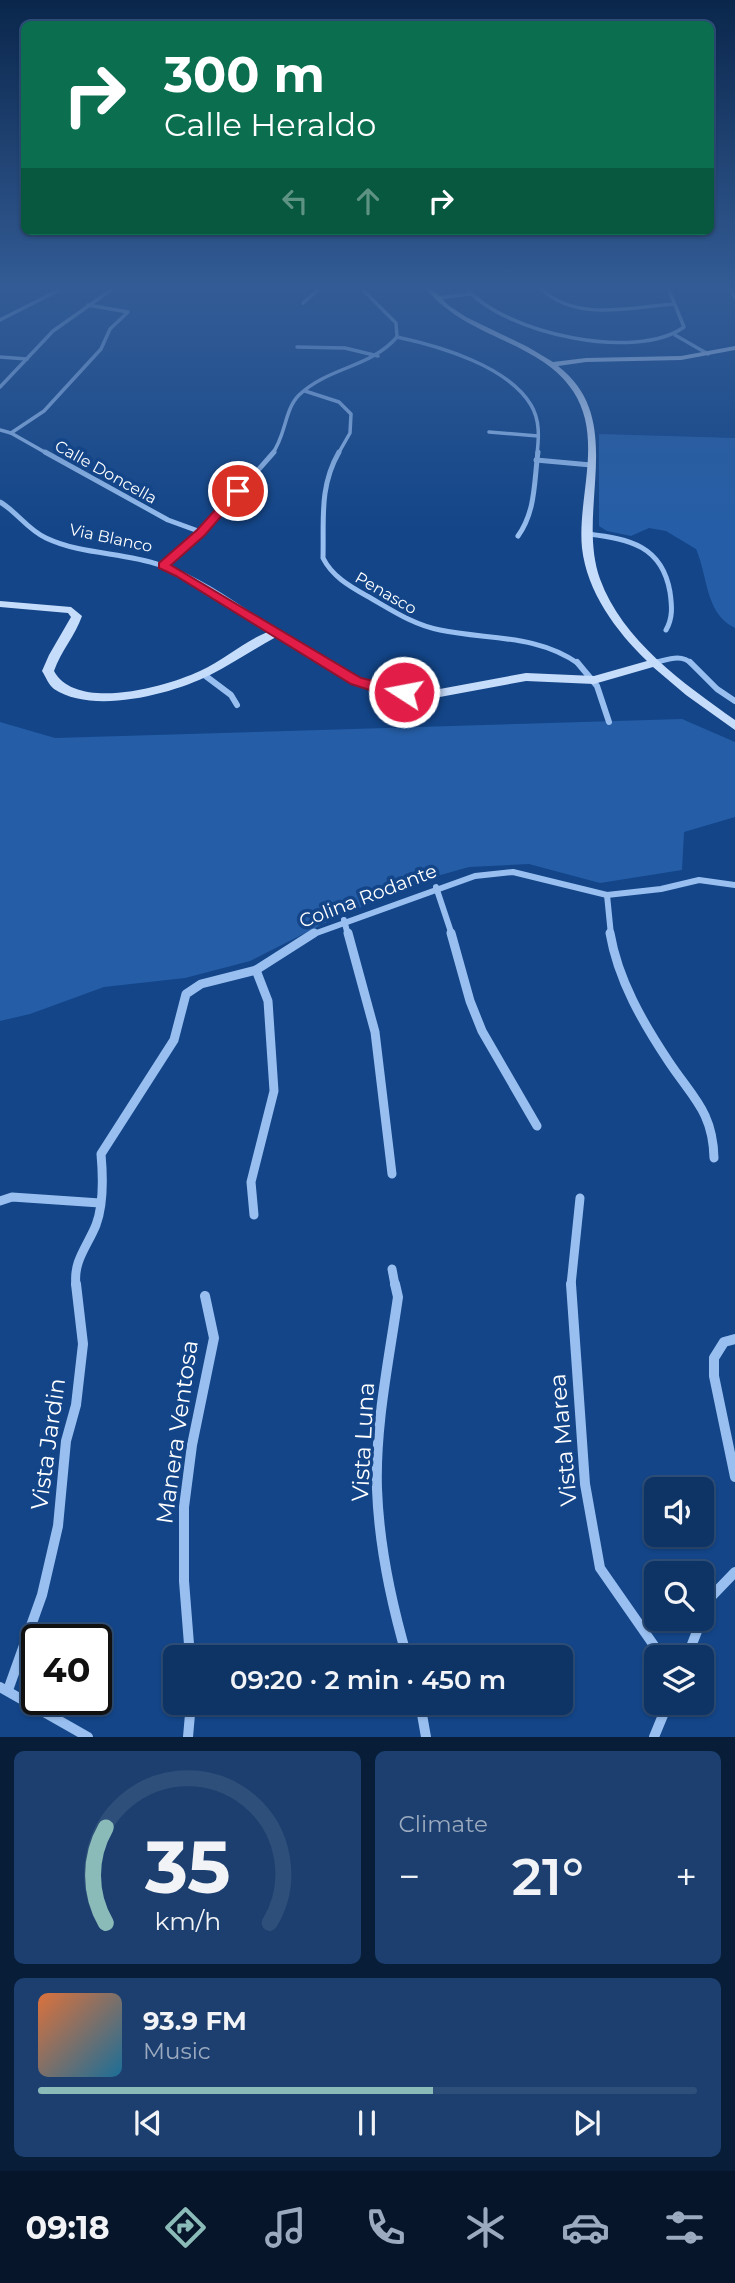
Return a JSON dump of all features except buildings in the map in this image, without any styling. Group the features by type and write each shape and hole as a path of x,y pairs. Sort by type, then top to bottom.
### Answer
{"street":[{"path":"0,387 15,371"},
{"path":"11,433 44,411 81,371"},
{"path":"163,566 201,532 275,450 290,405 320,380 342,371"},
{"path":"489,371 516,387 534,410 538,436 534,492 526,526 517,536"},
{"path":"557,371 574,387 589,418 591,465 588,553 607,600 653,663 685,691 735,726"},
{"name":"Penasco","path":"304,391 336,400 351,414 350,433 328,471 324,488 323,558 335,576 418,625 466,636 516,638 543,645 573,659 594,680 609,722"},
{"name":"Calle Doncella","path":"0,430 11,433 168,520 201,532"},
{"path":"489,432 538,436"},
{"path":"536,460 591,465"},
{"name":"Via Blanco","path":"0,502 12,508 42,536 64,546 163,566 180,573 356,681 379,689 429,695 526,677 594,680 653,663"},
{"path":"588,534 633,542 662,563 669,580 673,620 666,630"},
{"path":"0,604 71,610 77,616 74,624 54,652 48,671 56,684 71,692 96,697 126,695 170,686 203,674 276,632"},
{"path":"653,663 678,657 686,658 717,689 735,701"},
{"path":"203,674 231,695 237,705"},
{"name":"Colina Rodante","path":"100,1203 103,1176 101,1154 174,1040 186,994 201,984 256,970 319,930 436,887 475,876 513,873 607,895 661,889 699,880 735,886"},
{"path":"436,887 449,917 475,1015 496,1062 537,1126"},
{"path":"607,895 613,944 630,994 646,1029 707,1112 715,1134 714,1158"},
{"path":"344,920 375,1032 391,1174"},
{"path":"254,1215 251,1182 274,1091 268,1001 256,970"},
{"path":"0,1201 12,1197 100,1203"},
{"name":"Vista Marea","path":"580,1198 571,1284 585,1485 600,1568 654,1645"},
{"name":"Vista Jardin","path":"4,1688 42,1595 58,1526 66,1441 76,1405 83,1345 74,1270 97,1222 100,1203"},
{"name":"Vista Luna","path":"392,1269 398,1297 383,1399 377,1488 388,1590 404,1645"},
{"name":"Manera Ventosa","path":"189,1645 184,1581 184,1507 192,1445 214,1338 205,1296"},
{"path":"735,1339 724,1342 713,1358 714,1376 735,1477"},
{"path":"692,1645 710,1598 735,1572"},
{"path":"4,1688 88,1737"},
{"path":"188,1737 190,1715"},
{"path":"421,1715 426,1737"},
{"path":"654,1737 663,1715"}],"shaded area":[{"path":"599,434 735,438 735,628 725,622 713,604 696,549 666,531 649,528 631,536 607,531 599,526"},
{"path":"682,719 735,742 735,817 684,832 682,870 600,883 529,864 469,867 430,878 331,920 250,961 185,978 104,987 30,1014 0,1021 0,722 55,738"}],"route":[{"path":"238,491 201,532 163,566 180,573 356,681 379,689 404,692"}]}
